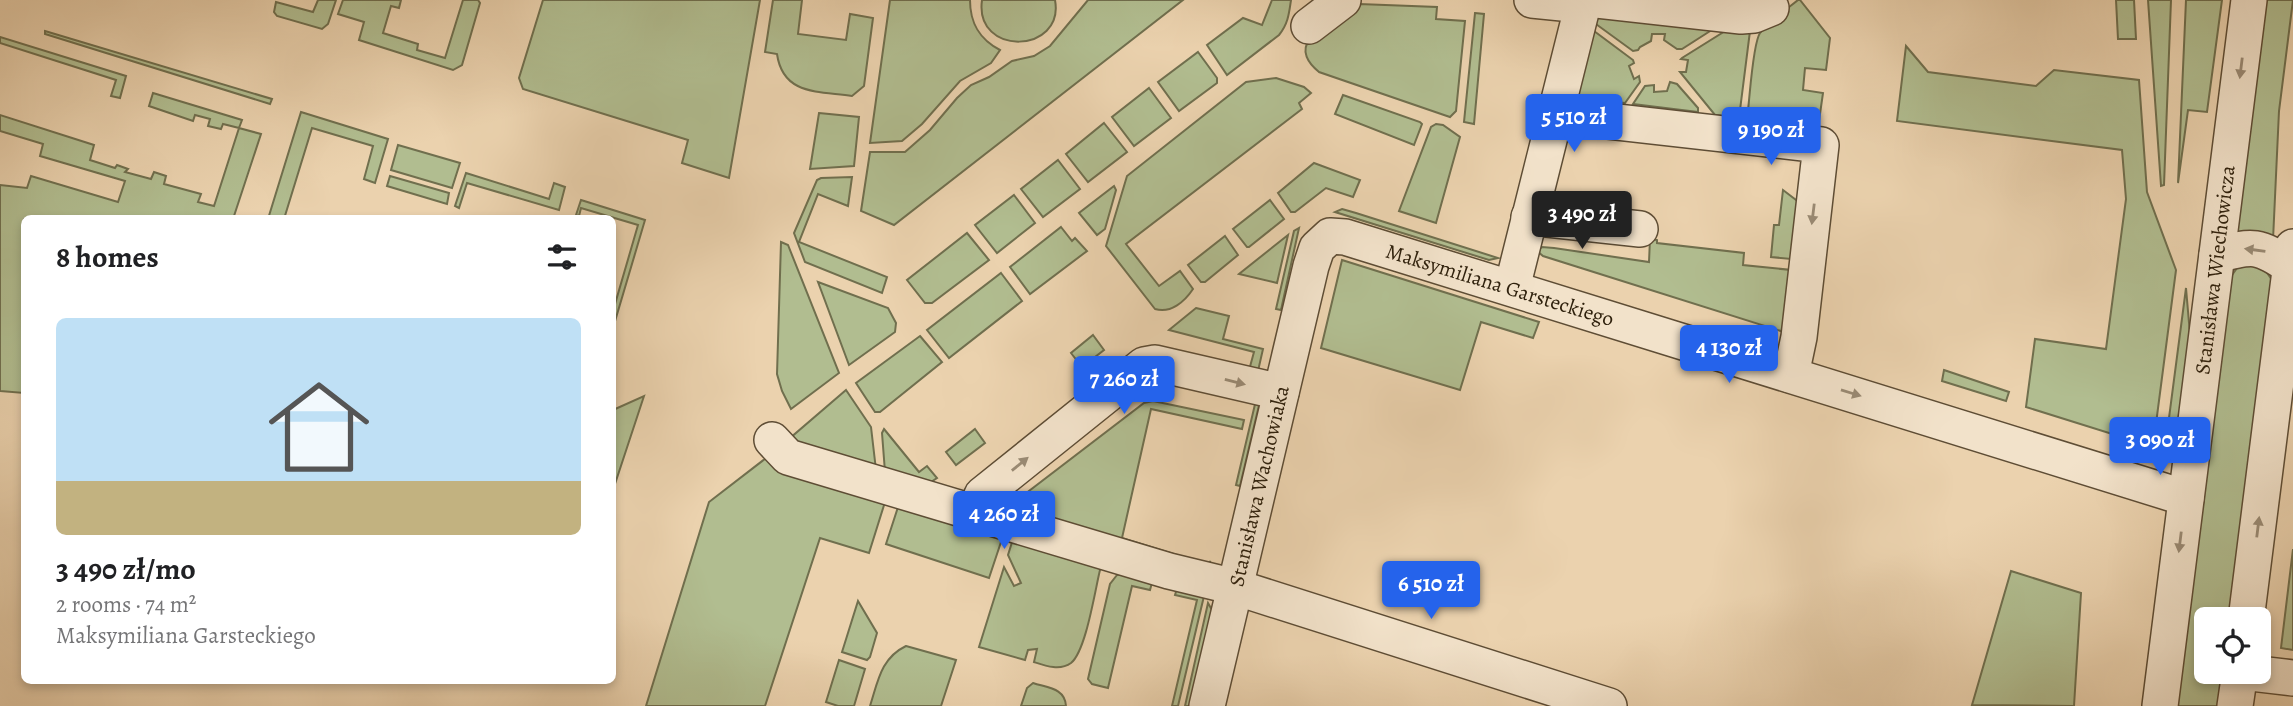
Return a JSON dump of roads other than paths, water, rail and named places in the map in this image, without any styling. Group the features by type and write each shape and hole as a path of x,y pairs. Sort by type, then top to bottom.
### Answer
{"street":[{"path":"1309,26 1343,0"},
{"path":"1532,0 1588,2 1741,16 1754,15 1771,8"},
{"name":"Stanisława Wiechowicza","path":"2160,706 2249,0"},
{"path":"1512,288 1555,115 1588,2"},
{"path":"1555,115 1821,145 1799,337 1791,375"},
{"path":"1529,217 1640,229"},
{"name":"Maksymiliana Garsteckiego","path":"1311,266 1321,243 1330,236 1345,237 2186,498"},
{"path":"2217,255 2243,248 2256,248 2292,256 2280,452 2249,607"},
{"name":"Stanisława Wachowiaka","path":"1207,706 1311,266"},
{"path":"976,513 982,495 1144,365 1155,363 1281,392"},
{"path":"772,440 788,457 1169,571 1235,587 1609,706"},
{"path":"2271,675 2293,678"},
{"path":"2235,706 2239,684"}]}
